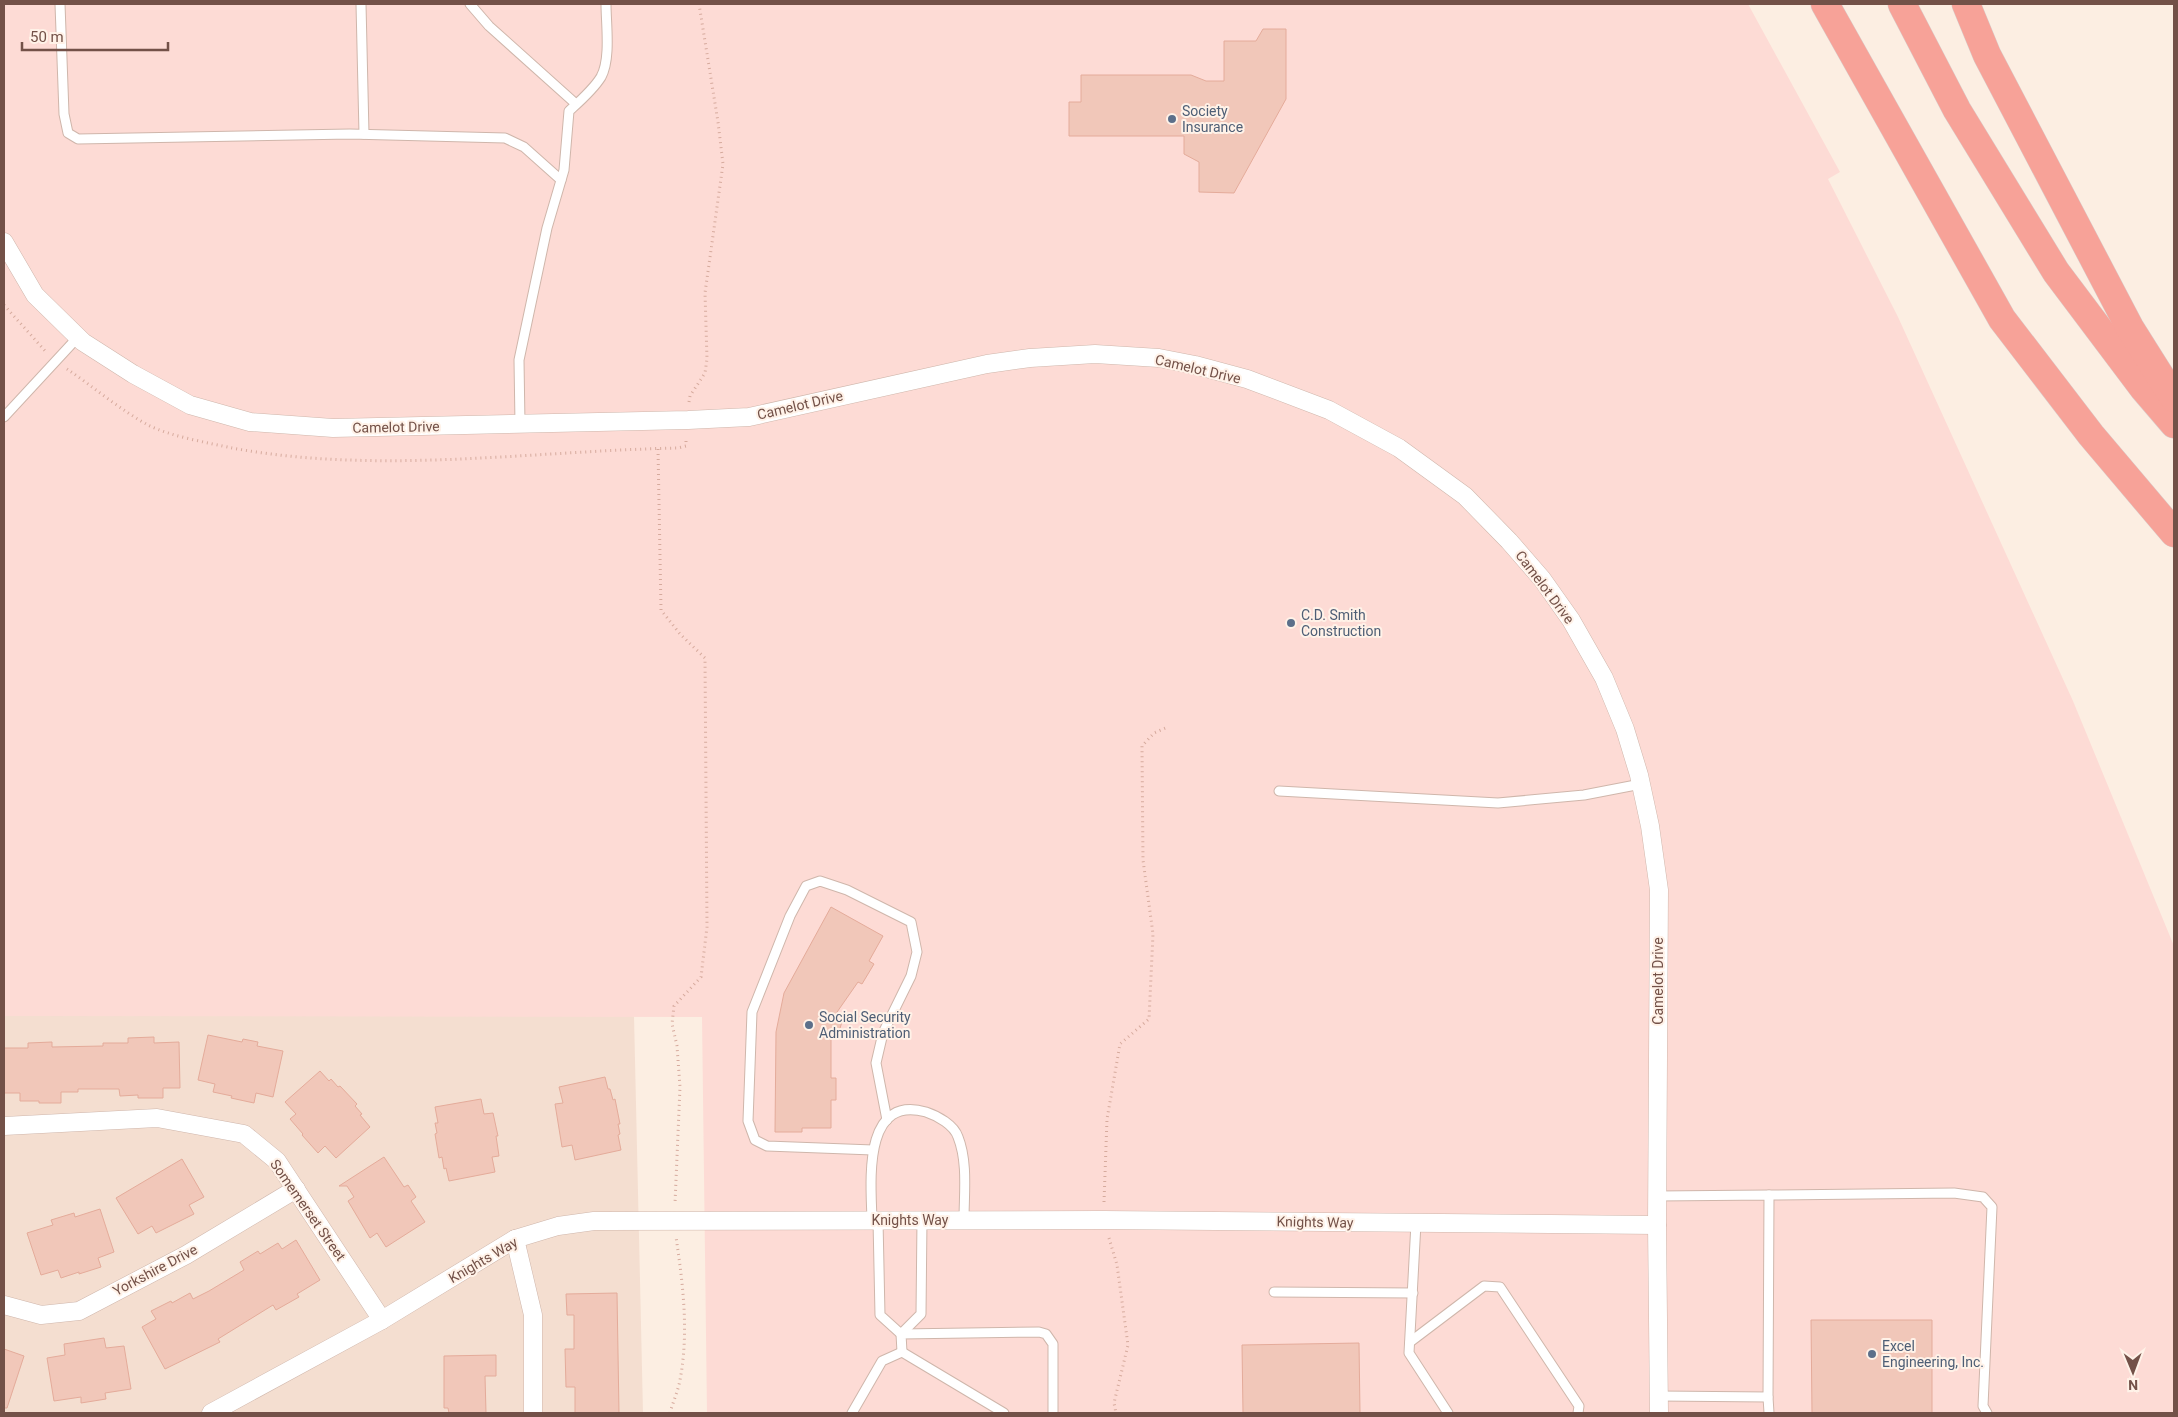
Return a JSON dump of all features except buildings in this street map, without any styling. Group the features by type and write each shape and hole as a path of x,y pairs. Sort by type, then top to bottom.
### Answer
{"highway":[{"path":"1816,4 1901,139"},
{"path":"1825,4 2002,319 2091,435 2174,534"},
{"path":"1902,4 1957,110 2056,272 2144,388 2174,424"},
{"path":"1966,4 1987,55 2126,319 2174,398"}],"street":[{"name":"Camelot Drive","path":"4,242 35,295 78,337 133,374 190,406 250,422 333,428 749,417 987,364 1030,358 1094,354 1158,358 1195,365 1282,392 1329,410 1399,448 1465,496 1509,541 1542,579 1571,620 1604,678 1625,730 1641,784 1650,826 1659,890 1657,1196 1659,1405"},
{"name":"Somemerset Street","path":"4,1126 158,1118 244,1134 277,1161 382,1320"},
{"name":"Yorkshire Drive","path":"4,1305 41,1315 79,1311 186,1255 296,1189"},
{"name":"Knights Way","path":"211,1413 382,1320 515,1240 558,1226 594,1221 1103,1220 1657,1225"},
{"path":"515,1240 533,1315 533,1413"}],"lane":[{"path":"60,4 64,114 68,133 78,139 364,134 506,138 524,146 561,180"},
{"path":"361,4 364,134"},
{"path":"470,4 489,26 576,104"},
{"path":"520,424 519,360 548,228 564,170 569,111 588,94 602,76 607,50 606,4"},
{"path":"4,417 78,337"},
{"path":"1279,791 1498,803 1584,795 1641,784"},
{"path":"873,1150 768,1146 755,1140 748,1121 752,1012 790,916 806,886 820,881 847,890 911,922 917,952 911,976 883,1033 876,1063 887,1120"},
{"path":"964,1220 962,1149 955,1130 946,1122 926,1112 899,1112 887,1120 877,1133 873,1150 880,1315 901,1334 1039,1332 1046,1334 1053,1344 1053,1413"},
{"path":"1657,1196 1954,1193 1983,1197 1992,1207 1983,1406 1987,1413"},
{"path":"1769,1195 1769,1413"},
{"path":"902,1352 901,1334 921,1314 922,1220"},
{"path":"1416,1223 1409,1353 1448,1413"},
{"path":"1410,1342 1484,1286 1500,1287 1579,1406 1578,1413"},
{"path":"1274,1292 1413,1294"},
{"path":"852,1413 882,1361 902,1352"},
{"path":"902,1352 1004,1413"},
{"path":"1659,1405 1768,1397"}],"path":[{"path":"688,420 690,396 705,374 707,359 705,293 723,164 699,4"},
{"path":"658,449 661,610 680,634 705,658 707,927 701,977 674,1006 672,1024 677,1046 680,1086 674,1221 684,1287 684,1335 680,1380 670,1413"},
{"path":"1116,1413 1114,1403 1128,1345 1117,1265 1103,1220 1107,1119 1120,1044 1149,1019 1153,934 1143,860 1142,746 1154,733 1168,727"}],"shaded area":[{"path":"4,4 1748,4 1840,172 1828,179 1898,317 2073,701 2174,946 2174,1413 707,1413 702,1017 4,1016"},
{"path":"4,1016 634,1016 643,1413 4,1413"}],"place":[{"name":"Society Insurance","path":"1172,119"},
{"name":"C.D. Smith Construction","path":"1291,623"},
{"name":"Social Security Administration","path":"809,1025"},
{"name":"Excel Engineering, Inc.","path":"1872,1354"}]}
